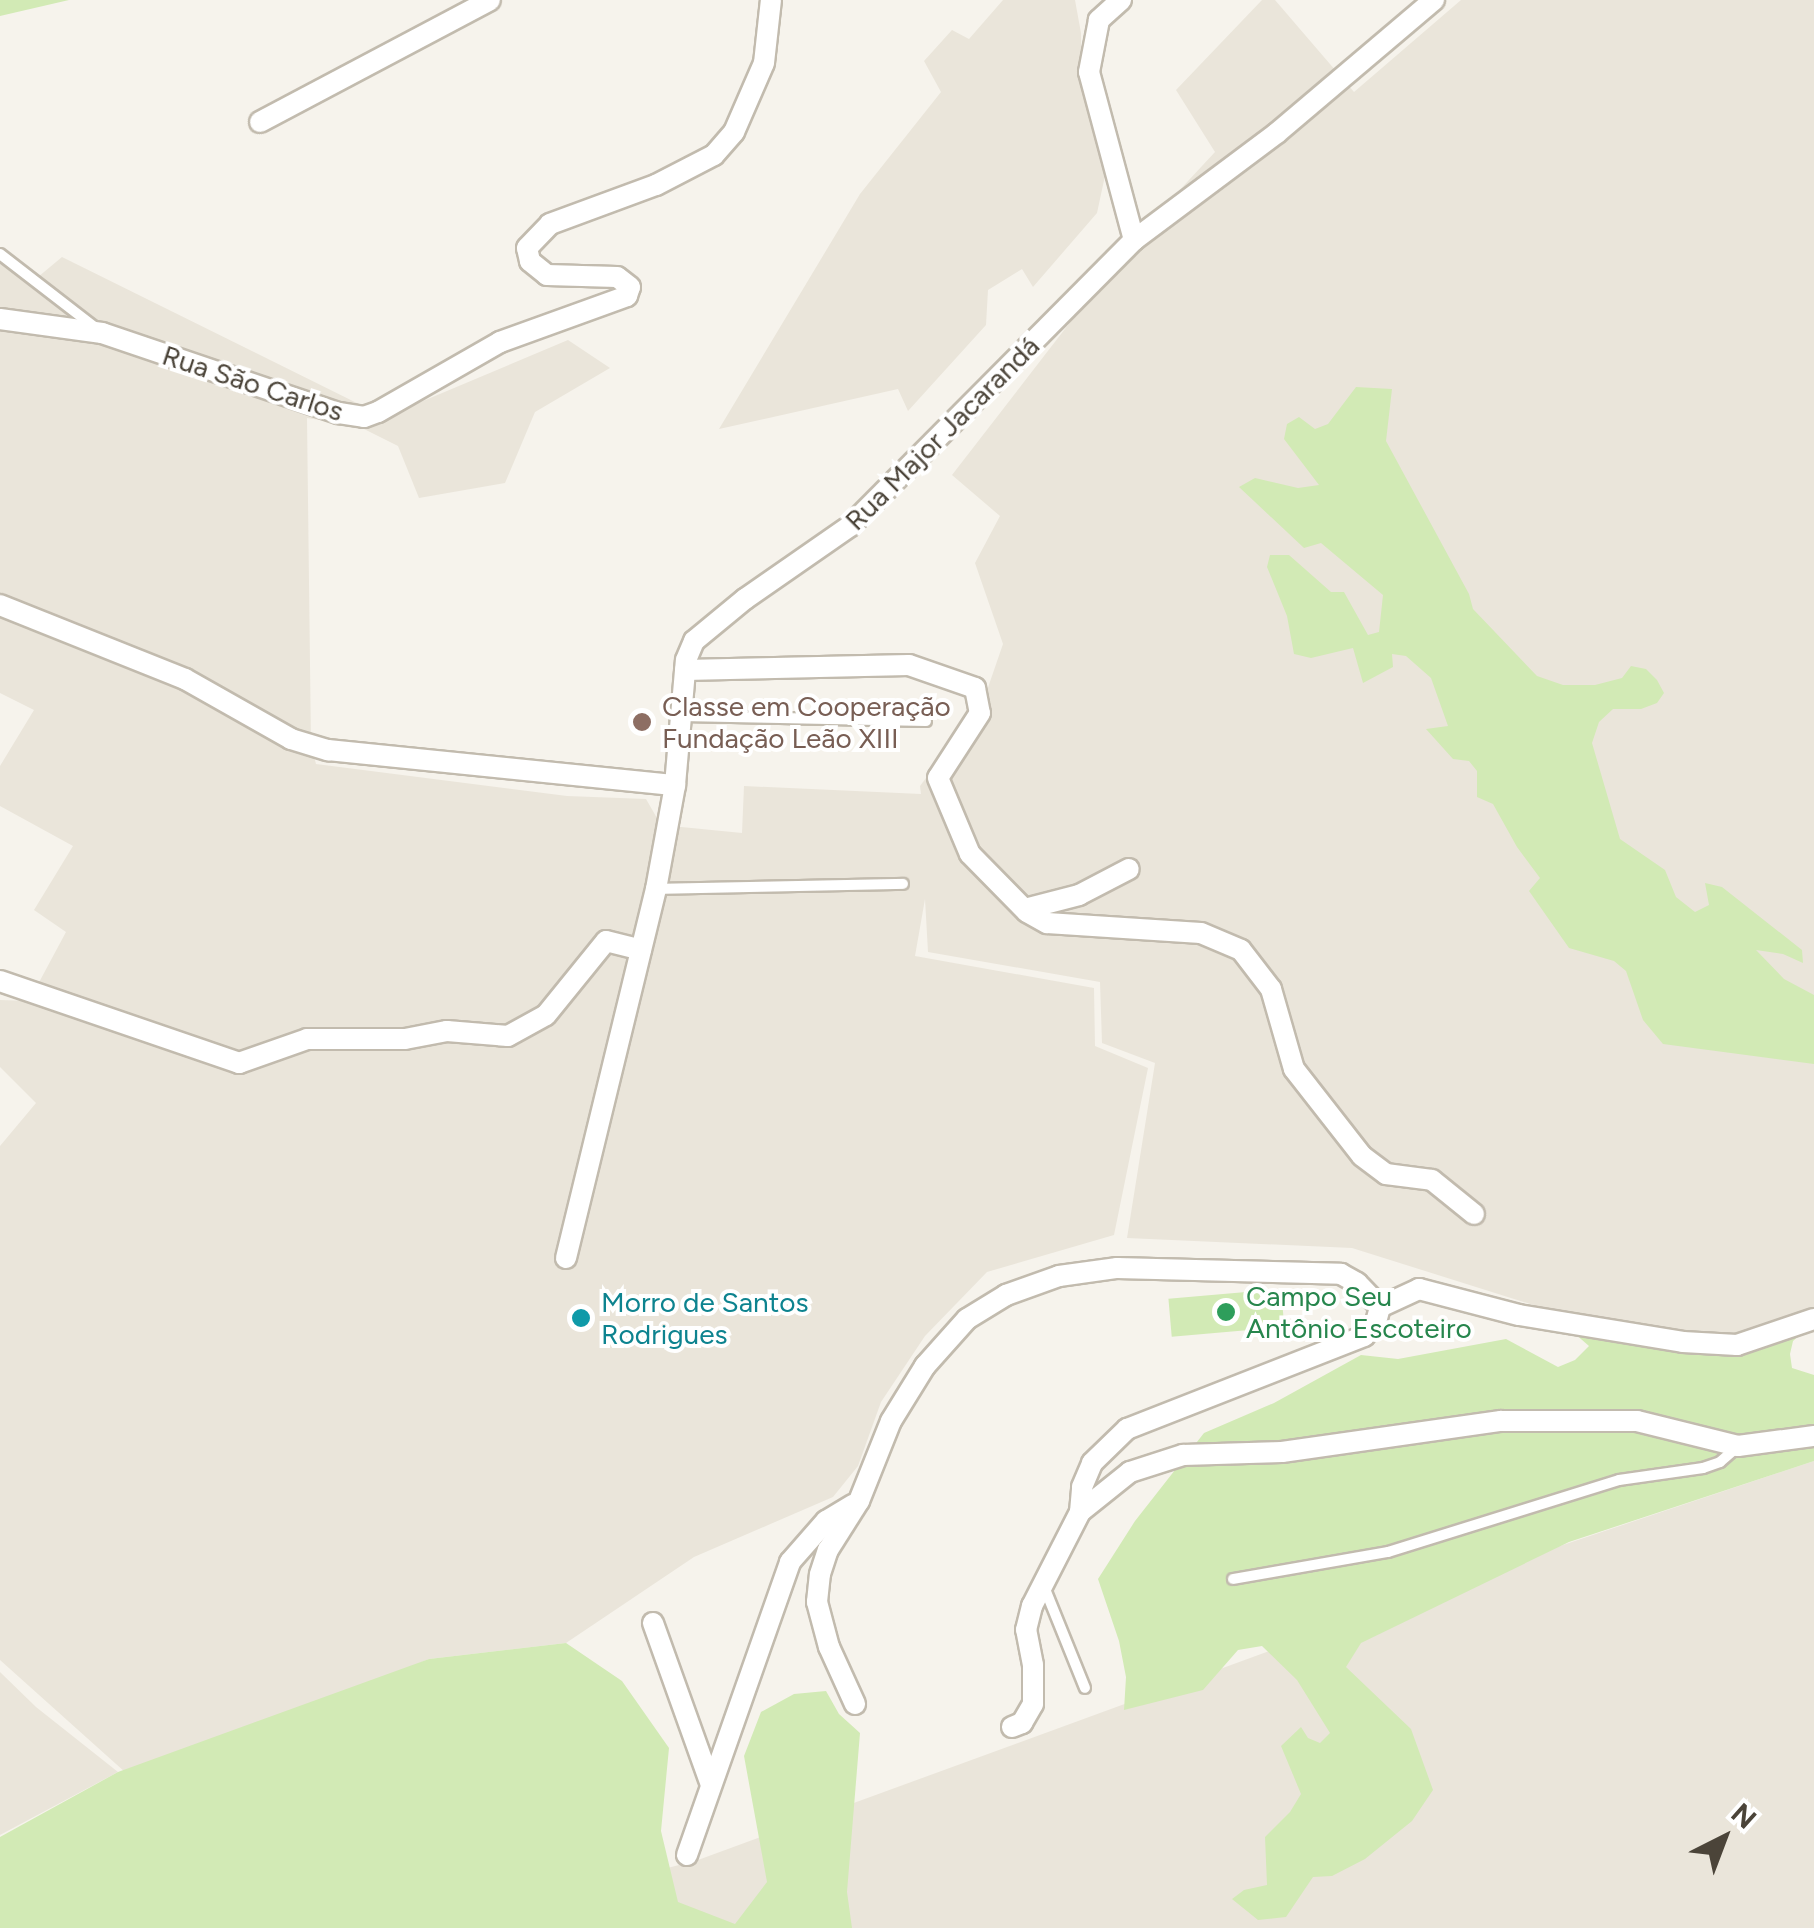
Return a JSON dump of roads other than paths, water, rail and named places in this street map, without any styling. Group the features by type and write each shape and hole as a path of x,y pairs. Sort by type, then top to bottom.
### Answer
{"street":[{"path":"260,122 490,0"},
{"name":"Rua São Carlos","path":"0,319 102,333 338,413 364,417 393,406 466,358 500,342 620,302 630,288 626,280 548,275 530,261 527,248 550,224 656,186 714,155 734,132 764,63 771,0"},
{"path":"1121,0 1098,20 1089,72 1134,240"},
{"name":"Rua Major Jacarandá","path":"566,1258 656,889 675,785 685,670 694,641 715,620 850,526 1134,240 1277,133 1434,0"},
{"path":"0,605 185,678 292,739 328,750 675,785"},
{"path":"685,670 909,665 975,688 980,712 938,778 970,854 1025,909 1048,923 1201,933 1241,950 1271,990 1294,1069 1362,1156 1386,1174 1432,1180 1474,1214"},
{"path":"1025,909 1079,895 1129,870"},
{"path":"0,982 239,1062 307,1040 406,1039 446,1031 508,1036 546,1015 606,941 641,950"},
{"path":"855,1704 829,1647 817,1602 828,1550 859,1501 892,1421 925,1366 967,1319 1006,1294 1060,1276 1117,1268 1341,1274 1380,1306"},
{"path":"1380,1306 1419,1290 1618,1334 1737,1346 1814,1319"},
{"path":"1012,1728 1022,1724 1033,1704 1033,1666 1026,1630 1043,1583 1080,1512 1082,1487 1092,1463 1128,1429 1364,1336 1376,1322 1380,1306"},
{"path":"1080,1512 1130,1472 1183,1454 1282,1452 1501,1421 1636,1421 1738,1446 1814,1436"},
{"path":"687,1856 764,1647 790,1562 826,1521 859,1501"},
{"path":"654,1623 711,1785"}],"lane":[{"path":"0,254 102,333"},
{"path":"680,716 926,721"},
{"path":"656,889 903,884"},
{"path":"1233,1579 1388,1552 1619,1480 1702,1468 1720,1462 1738,1446"},
{"path":"1043,1583 1085,1688"}],"place":[{"name":"Classe em Cooperação Fundação Leão XIII","path":"642,722"},
{"name":"Campo Seu Antônio Escoteiro","path":"1226,1312"},
{"name":"Morro de Santos Rodrigues","path":"581,1318"}]}
